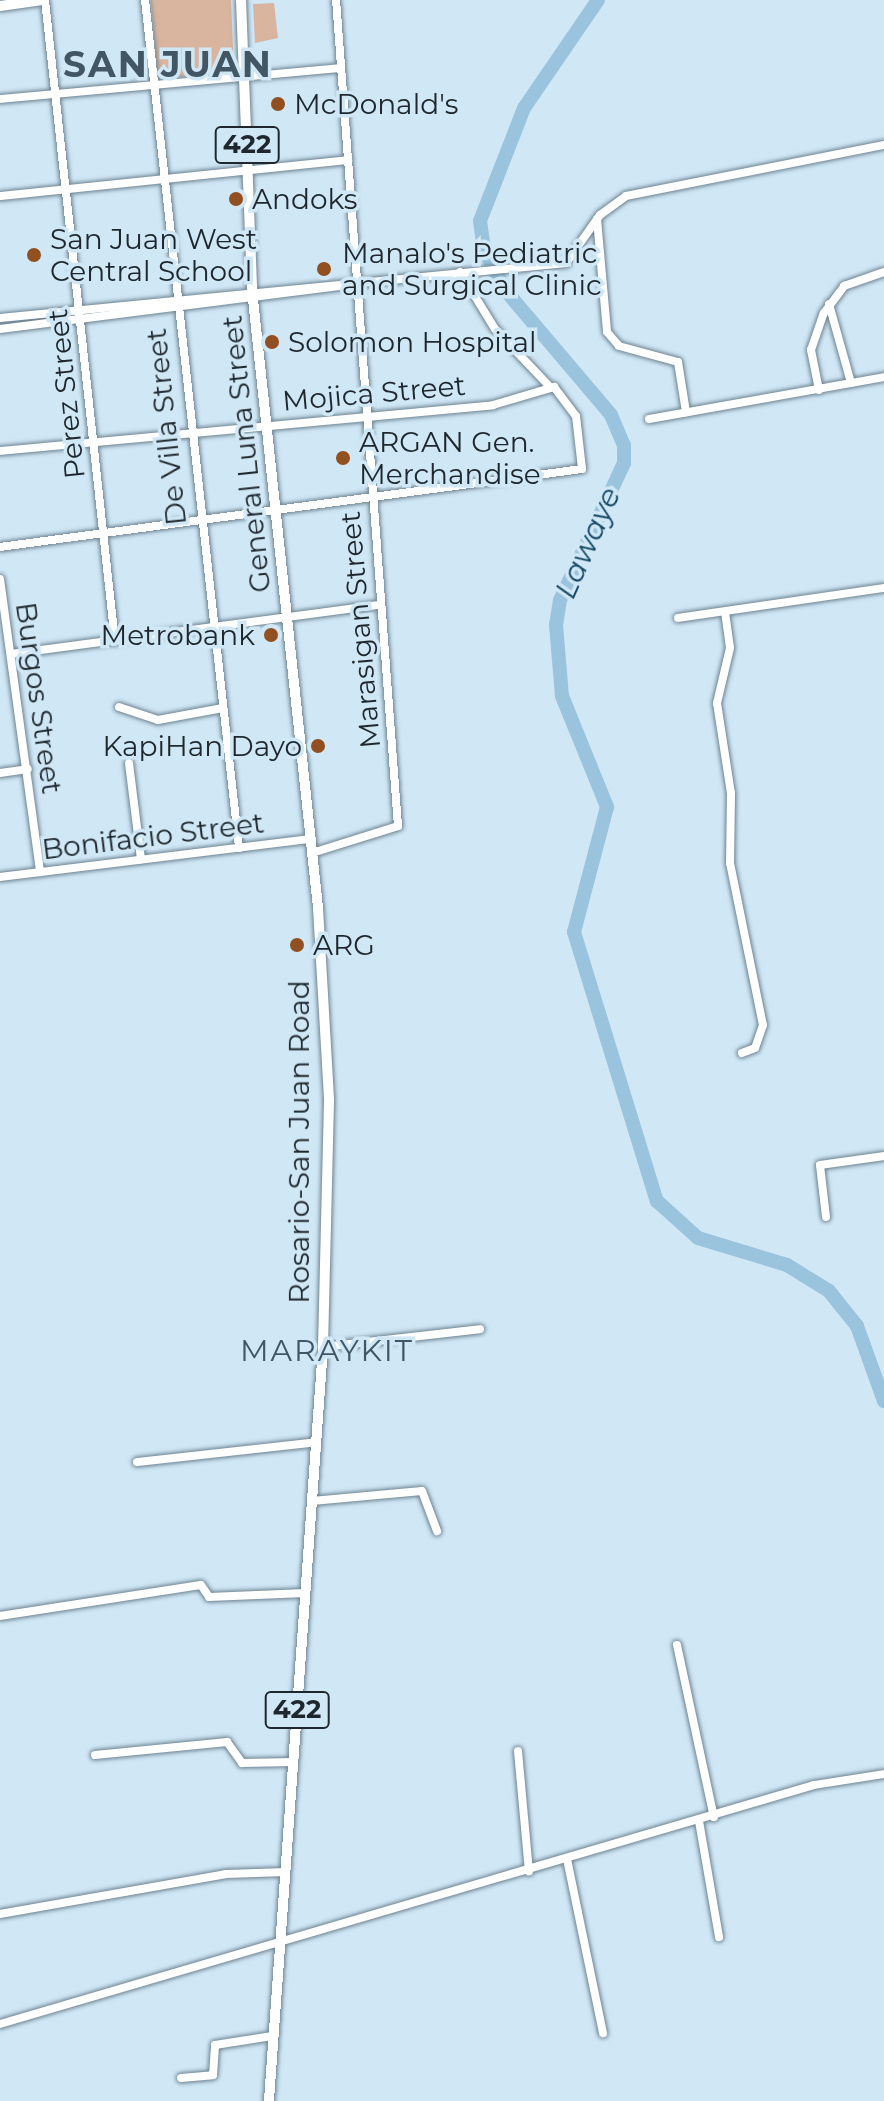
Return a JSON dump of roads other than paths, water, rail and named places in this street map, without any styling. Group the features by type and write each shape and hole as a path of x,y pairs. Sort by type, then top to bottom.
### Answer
{"main road":[{"path":"0,6 44,0"},
{"name":"General Luna Street","path":"241,0 253,294 312,853"},
{"name":"Rosario-San Juan Road","path":"269,2101 323,1347 329,1101 312,853"}],"street":[{"name":"Perez Street","path":"44,0 115,641"},
{"name":"De Villa Street","path":"145,0 175,309 239,848"},
{"name":"Marasigan Street","path":"312,853 398,826 371,500 336,0"},
{"path":"0,99 341,68"},
{"path":"0,318 570,260 597,219 642,191 884,145"},
{"path":"0,196 348,160"},
{"path":"597,219 607,332 619,346 678,362 686,412"},
{"path":"0,547 276,513 582,469 576,416 554,387 495,329 462,272"},
{"path":"819,390 811,350 829,304 844,286 884,272"},
{"path":"0,329 175,309 253,294"},
{"path":"829,304 851,383"},
{"path":"24,315 25,326"},
{"path":"649,419 884,377"},
{"name":"Mojica Street","path":"0,451 493,405 554,387"},
{"name":"Burgos Street","path":"0,579 40,872"},
{"path":"678,618 884,588"},
{"path":"11,654 379,605"},
{"path":"725,612 730,648 717,703 731,793 730,863 763,1025 755,1048 742,1053"},
{"path":"119,707 158,720 223,708"},
{"path":"129,763 141,859"},
{"path":"0,773 28,769"},
{"name":"Bonifacio Street","path":"0,877 311,839"},
{"path":"826,1217 820,1165 884,1156"},
{"path":"323,1347 480,1329"},
{"path":"137,1462 317,1442"},
{"path":"312,1501 422,1491 437,1531"},
{"path":"0,1616 201,1585 209,1597 305,1593"},
{"path":"677,1645 714,1817"},
{"path":"95,1755 227,1742 242,1763 294,1762"},
{"path":"518,1751 529,1871"},
{"path":"0,2024 714,1817 814,1785 884,1774"},
{"path":"699,1821 719,1937"},
{"path":"567,1859 603,2033"},
{"path":"0,1914 226,1874 286,1872"},
{"path":"181,2078 213,2075 215,2045 272,2036"}],"waterway":[{"name":"Lawaye","path":"598,0 524,108 480,221 484,250 506,291 611,415 624,445 624,463 560,600 556,625 562,696 607,807 574,932 657,1201 698,1238 787,1265 829,1291 857,1326 884,1401"}],"place":[{"name":"McDonald's","path":"278,104"},
{"name":"Andoks","path":"236,199"},
{"name":"San Juan West Central School","path":"34,255"},
{"name":"Manalo's Pediatric and Surgical Clinic","path":"324,269"},
{"name":"Solomon Hospital","path":"272,342"},
{"name":"ARGAN Gen. Merchandise","path":"343,458"},
{"name":"Metrobank","path":"271,635"},
{"name":"KapiHan Dayo","path":"318,746"},
{"name":"ARG","path":"297,945"}],"district":[{"name":"SAN JUAN","path":"168,65"},
{"name":"MARAYKIT","path":"327,1351"}]}
